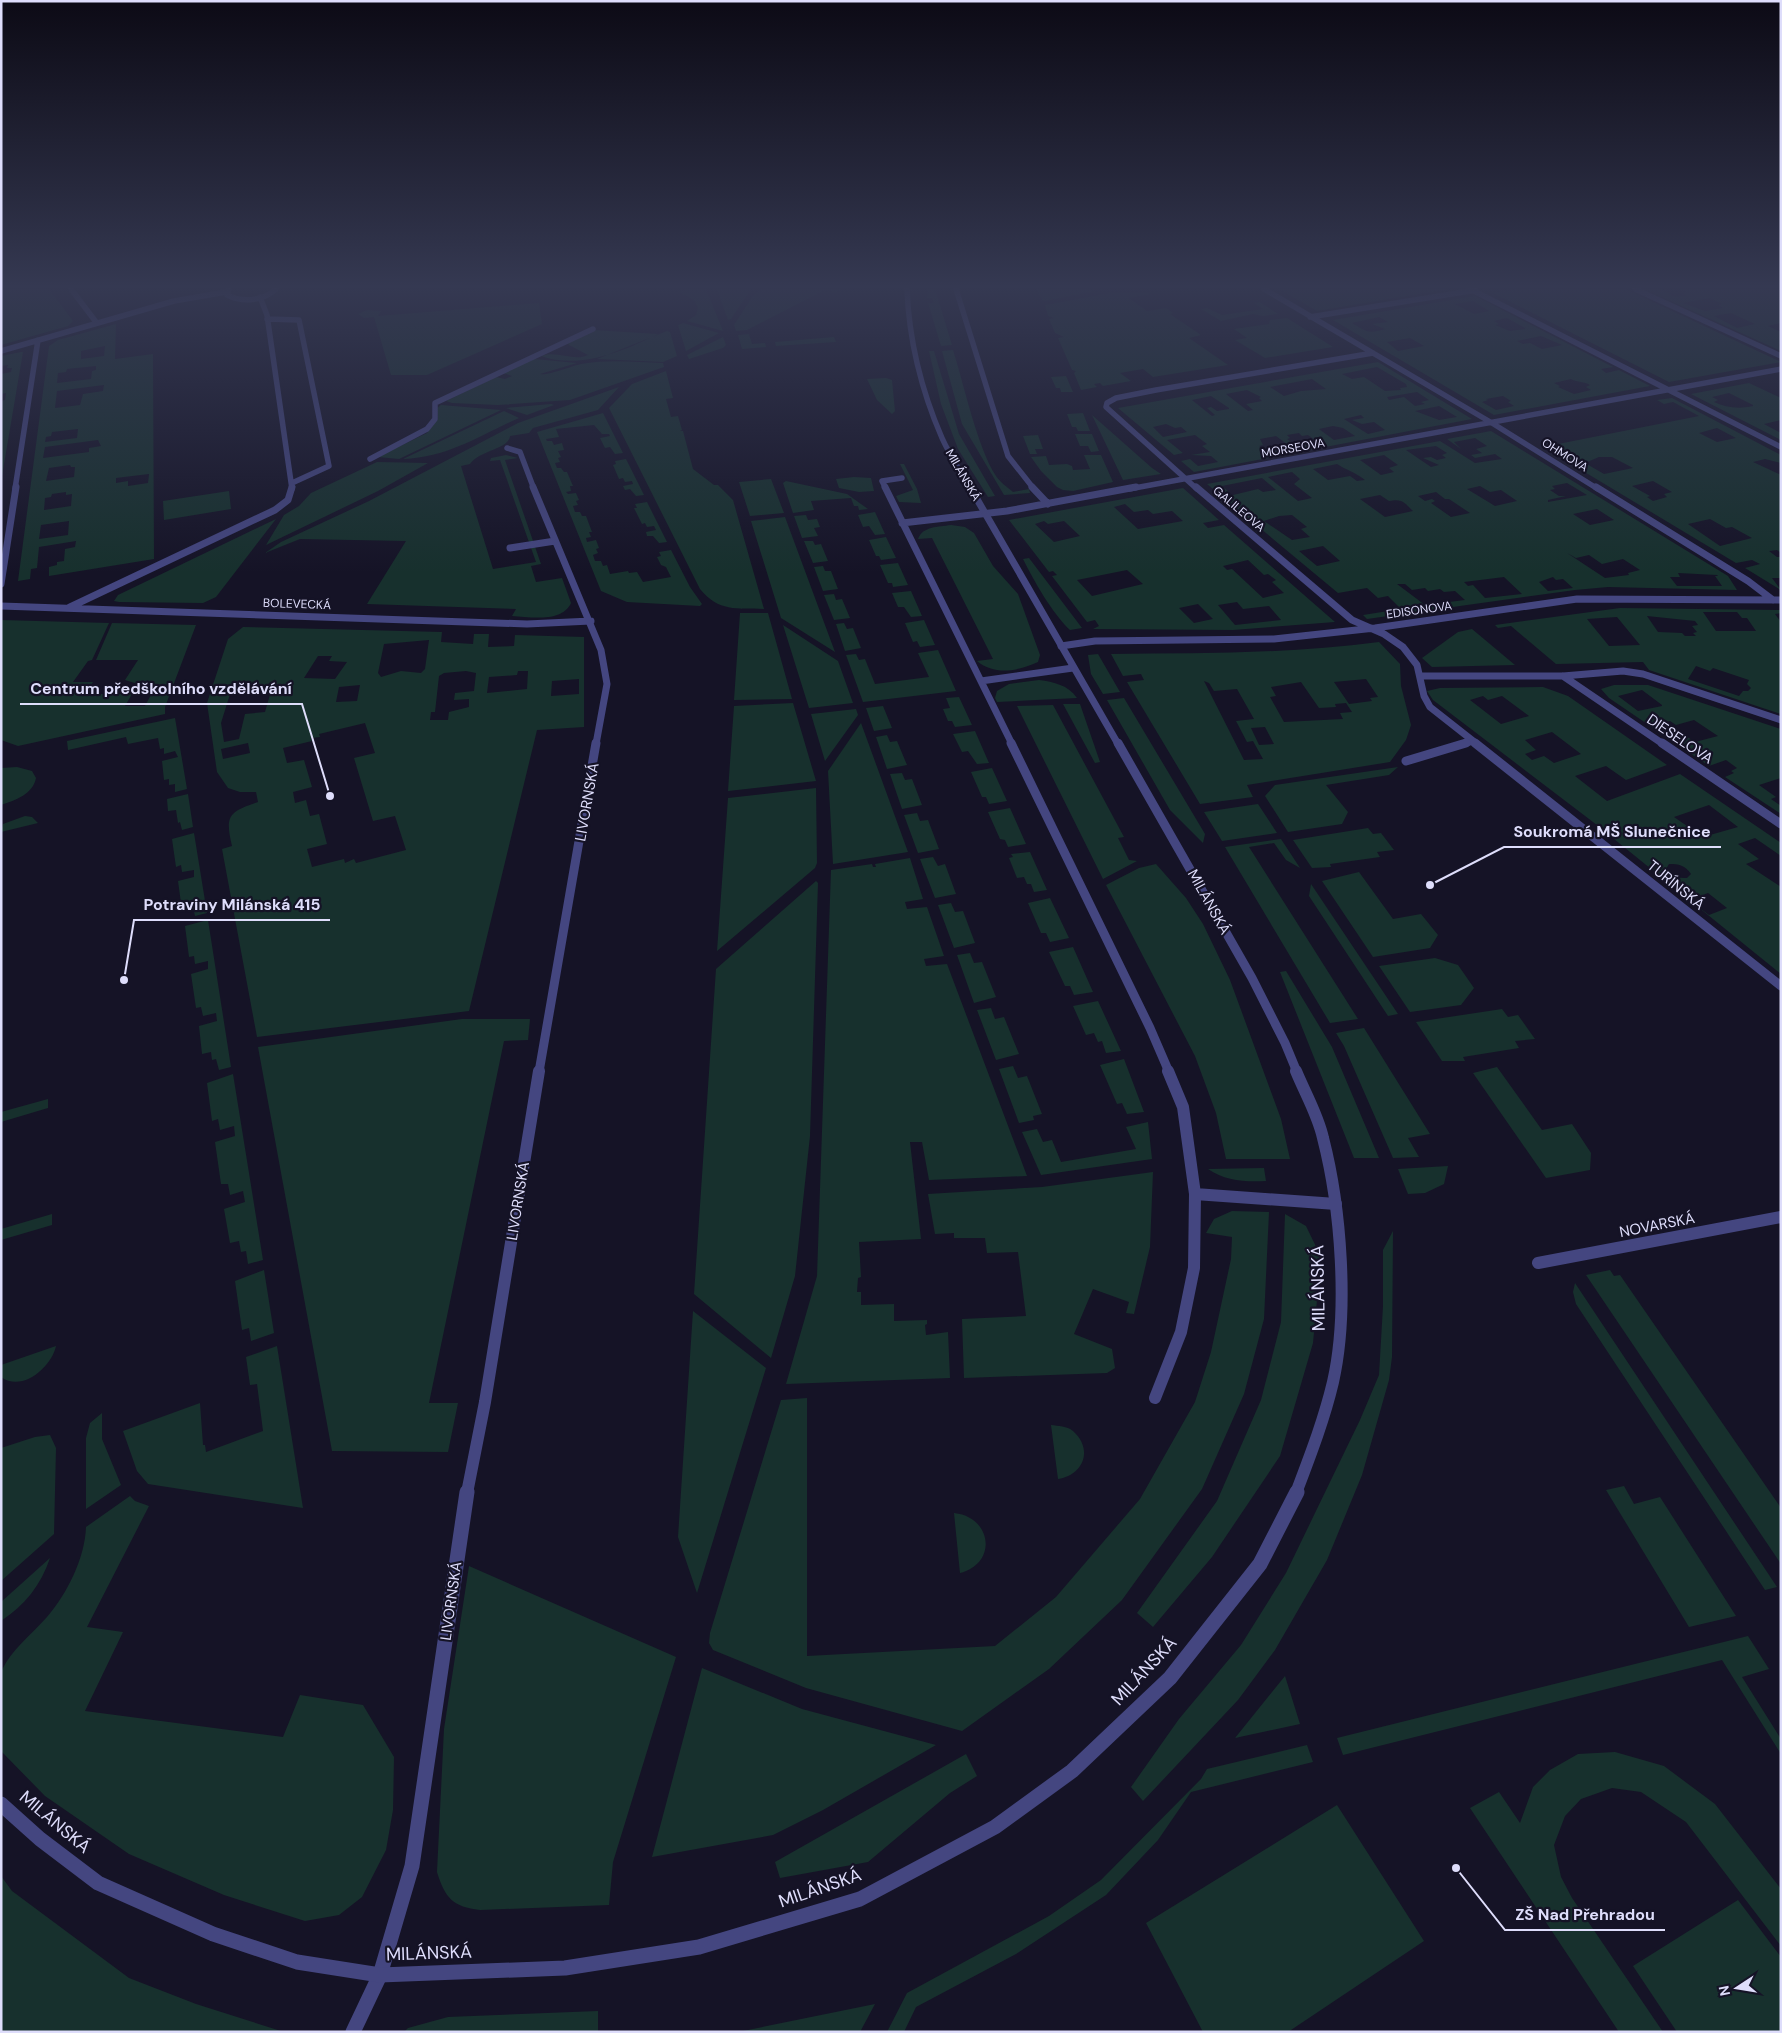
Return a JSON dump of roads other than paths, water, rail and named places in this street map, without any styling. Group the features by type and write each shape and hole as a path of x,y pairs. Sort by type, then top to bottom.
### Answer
{"street":[{"path":"1,584 31,384"},
{"path":"67,608 289,502 292,494 292,483 277,384"},
{"path":"292,483 330,466 313,384"},
{"path":"370,458 427,429 435,419 435,403 475,384"},
{"name":"MILÁNSKÁ","path":"1,1804 40,1839 98,1883 213,1934 297,1962 380,1975 565,1968 699,1947 860,1899 995,1828 1072,1771 1170,1678 1260,1564 1293,1502 1321,1426 1333,1380 1341,1327 1336,1204 1323,1136 1285,1043 1252,978 1160,814 1073,668 951,455 932,414 925,384"},
{"path":"986,384 1008,456 1021,475 1048,504"},
{"name":"GALILEOVA","path":"1196,384 1116,398 1107,403 1107,410 1352,620 1375,628"},
{"name":"OHMOVA","path":"1426,384 1492,422 1777,600"},
{"path":"1659,384 1781,446"},
{"name":"MORSEOVA","path":"986,514 1703,384"},
{"name":"LIVORNSKÁ","path":"353,2032 380,1975 412,1866 467,1491 485,1402 550,1002 607,684 601,646 555,541 520,452 507,448"},
{"path":"902,478 882,480 1141,1010 1183,1107 1195,1194 1194,1268 1181,1332 1154,1398"},
{"name":"MILÁNSKÁ","path":"902,523 986,514"},
{"path":"510,548 555,541"},
{"name":"EDISONOVA","path":"1061,646 1095,641 1274,639 1375,628 1577,599 1777,600"},
{"name":"BOLEVECKÁ","path":"1,606 528,624 591,621"},
{"path":"1375,628 1404,646 1416,664 1425,701 1473,741"},
{"path":"981,681 1073,668"},
{"path":"1420,676 1563,676 1623,671 1643,674 1781,720"},
{"name":"DIESELOVA","path":"1563,676 1781,824"},
{"path":"1406,761 1473,741"},
{"name":"TURÍNSKÁ","path":"1473,741 1781,986"},
{"path":"1195,1194 1336,1204"},
{"name":"NOVARSKÁ","path":"1538,1262 1781,1217"}],"place":[{"name":"Centrum předškolního vzdělávání","path":"330,796"},
{"name":"Soukromá MŠ Slunečnice","path":"1430,885"},
{"name":"Potraviny Milánská 415","path":"124,980"},
{"name":"ZŠ Nad Přehradou","path":"1456,1868"}]}
